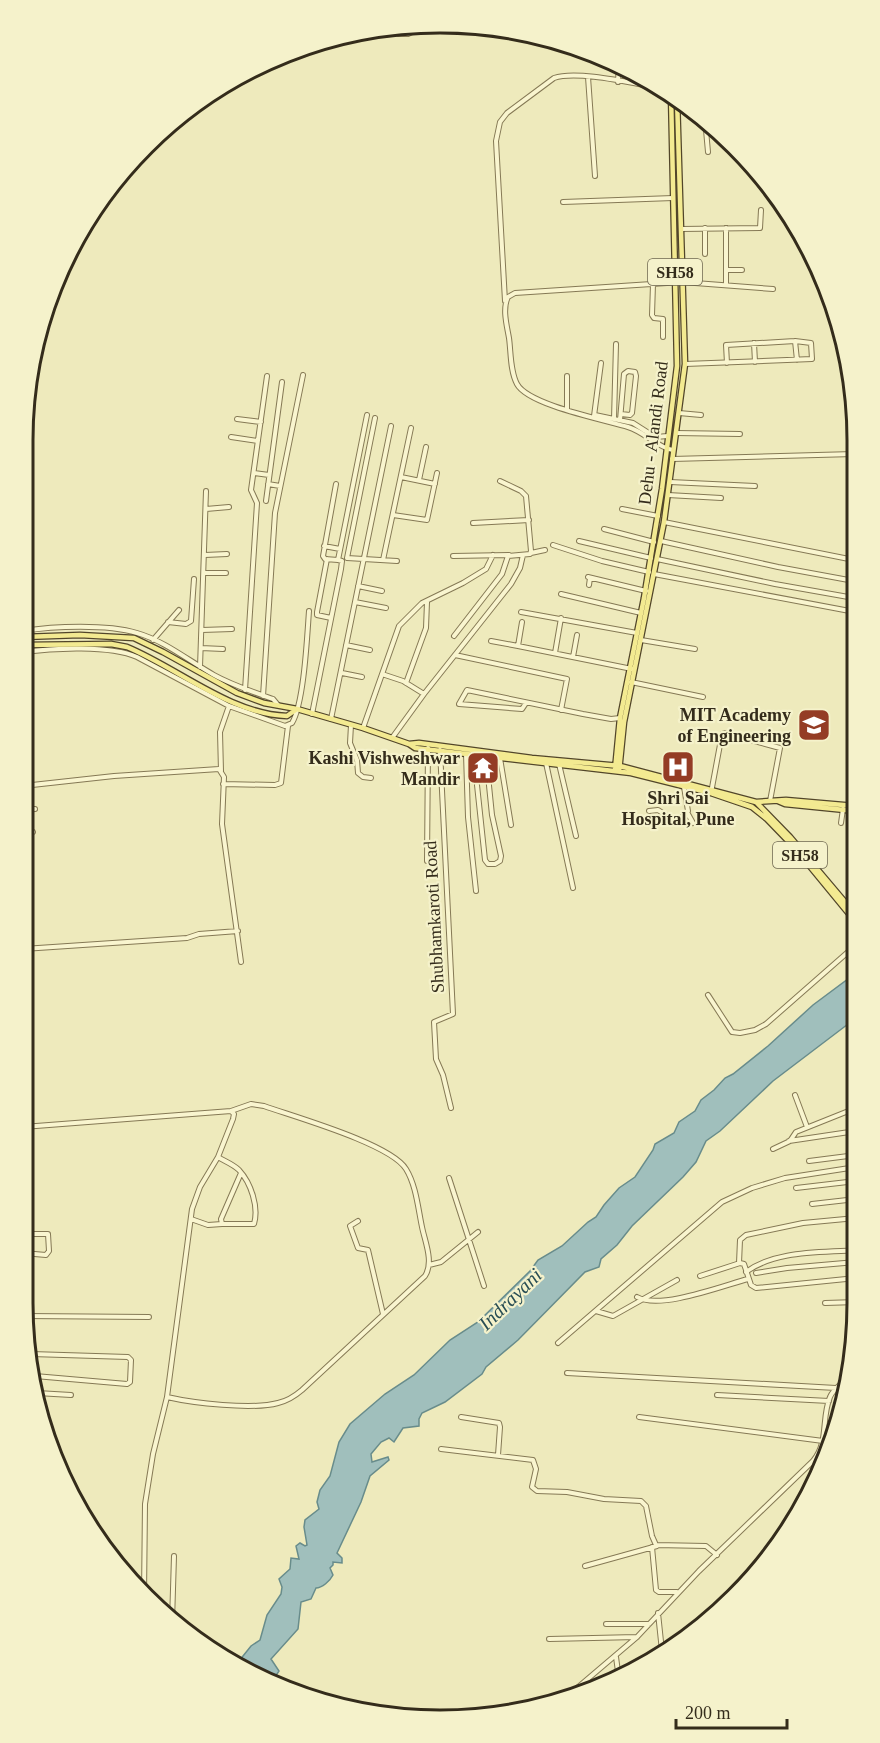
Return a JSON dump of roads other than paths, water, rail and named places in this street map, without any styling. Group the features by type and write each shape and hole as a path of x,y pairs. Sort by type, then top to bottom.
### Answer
{"main road":[{"name":"Dehu - Alandi Road","path":"654,558 654,542 677,366 671,106"},
{"name":"Dehu - Alandi Road","path":"633,669 637,633 644,614 654,558 661,541 685,364 677,110"},
{"name":"Dehu - Alandi Road","path":"617,768 620,718 641,639 646,591 651,573"},
{"path":"33,637 80,635 134,639 163,652 237,693 264,703 297,709 363,728 416,748 428,747 617,768"},
{"path":"33,645 111,644 127,647 165,666 195,686 261,712 287,716 297,709"},
{"path":"161,672 165,666"},
{"name":"Dehu - Alandi Road","path":"617,768 630,682"},
{"name":"SH58","path":"617,768 684,787 712,791 739,802 754,804"},
{"name":"SH58","path":"617,768 712,791 754,804 799,850 847,906"},
{"path":"754,804 778,801 847,809"}],"street":[{"path":"618,74 618,82"},
{"path":"638,85 562,75 554,78 507,113 500,122 497,129 505,302 517,386 537,398 567,410 629,428 673,450"},
{"path":"588,77 595,176"},
{"path":"706,132 708,152"},
{"path":"562,202 673,198"},
{"path":"681,229 760,228 761,210"},
{"path":"705,228 705,254"},
{"path":"726,228 726,285"},
{"path":"727,270 741,270"},
{"path":"505,302 510,294 515,293 675,282 773,289"},
{"path":"653,284 652,315 654,318 663,319 663,337"},
{"path":"685,364 727,363 755,362 812,359 811,343 795,341 726,345 727,363"},
{"path":"795,341 797,360"},
{"path":"754,343 755,362"},
{"path":"614,419 616,344"},
{"path":"594,417 601,363"},
{"path":"620,420 624,374 626,371 634,372 636,376 632,412 630,415 621,414"},
{"path":"263,696 275,513 303,375"},
{"path":"245,690 257,503 251,490 267,376"},
{"path":"567,376 567,410"},
{"path":"266,501 282,382"},
{"path":"679,413 700,415"},
{"path":"338,560 367,415"},
{"path":"594,417 620,420 636,425 654,437 668,436"},
{"path":"375,418 347,558 397,561"},
{"path":"237,419 261,422"},
{"path":"331,719 391,426"},
{"path":"383,561 411,428"},
{"path":"676,433 740,434"},
{"path":"231,437 258,441"},
{"path":"419,480 426,447"},
{"path":"672,459 847,454"},
{"path":"254,473 269,475"},
{"path":"393,515 427,520 437,473"},
{"path":"401,477 435,484"},
{"path":"500,481 525,494 530,553"},
{"path":"670,482 755,486"},
{"path":"268,484 280,486"},
{"path":"312,714 342,561 327,559 323,556 336,484"},
{"path":"200,667 206,491"},
{"path":"668,495 721,498"},
{"path":"206,509 229,507"},
{"path":"622,509 658,516"},
{"path":"473,522 529,520"},
{"path":"664,522 847,559"},
{"path":"604,529 654,542"},
{"path":"661,541 847,580"},
{"path":"579,542 775,584 847,597"},
{"path":"553,545 651,573 847,610"},
{"path":"324,546 340,549"},
{"path":"453,556 523,555 544,550"},
{"path":"205,555 227,554"},
{"path":"363,728 399,626 418,607 486,569 493,555"},
{"path":"454,636 502,574 510,555"},
{"path":"392,738 454,654 511,584 520,568 523,555"},
{"path":"327,559 316,612 317,615 331,618"},
{"path":"204,573 226,573"},
{"path":"589,585 589,577 646,591"},
{"path":"168,622 186,624 191,621 194,579"},
{"path":"358,586 382,591"},
{"path":"561,594 644,614"},
{"path":"355,602 386,608"},
{"path":"406,683 426,628 427,602"},
{"path":"153,640 179,610"},
{"path":"223,784 275,785 281,783 288,726 293,721 297,709 309,611"},
{"path":"521,612 637,633"},
{"path":"555,653 561,618"},
{"path":"518,646 522,622"},
{"path":"33,630 62,628 125,630 153,640 245,690 273,699 278,706"},
{"path":"202,630 232,629"},
{"path":"573,657 578,635"},
{"path":"641,639 695,649"},
{"path":"491,641 633,669"},
{"path":"346,645 370,650"},
{"path":"201,648 223,649"},
{"path":"33,651 52,649 123,652 137,657 161,672 195,686 229,706 288,726"},
{"path":"454,654 567,679 561,710"},
{"path":"342,673 362,677"},
{"path":"382,674 406,683 424,694"},
{"path":"630,682 703,697"},
{"path":"526,703 522,709 459,704 467,690 561,710 611,719 620,718"},
{"path":"229,706 220,732 223,784 222,824 241,962"},
{"path":"351,725 350,743 357,760 358,773 363,777 371,778"},
{"path":"712,791 722,734 726,733 780,747 770,801"},
{"path":"427,861 428,747"},
{"name":"Shubhamkaroti Road","path":"441,749 453,1014 434,1022 434,1038 436,1059 443,1075 451,1108"},
{"path":"466,752 468,817 476,891"},
{"path":"477,785 485,860 488,864 495,864 500,861 501,854 492,815 486,755"},
{"path":"500,756 511,825"},
{"path":"546,761 573,888"},
{"path":"559,762 576,836"},
{"path":"33,785 171,772 216,769 221,771"},
{"path":"684,787 688,814 693,822"},
{"path":"649,811 658,810 672,819 688,814"},
{"path":"841,823 847,814"},
{"path":"33,948 187,938 199,934 238,931"},
{"path":"708,995 732,1032 754,1030 774,1018 847,952"},
{"path":"795,1095 807,1127"},
{"path":"33,1126 231,1111 251,1104 372,1144 395,1156 405,1167 411,1180 429,1264 425,1276 308,1385 289,1399 255,1406 197,1402 167,1397"},
{"path":"144,1582 145,1504 153,1454 167,1397 192,1209 200,1187 218,1157 233,1119 234,1114 231,1111"},
{"path":"789,1141 796,1132 847,1111"},
{"path":"773,1149 789,1141 847,1132"},
{"path":"809,1161 847,1156"},
{"path":"192,1219 208,1225 254,1224 255,1222 254,1198 241,1173 218,1157"},
{"path":"558,1343 722,1202 752,1188 785,1178 847,1168"},
{"path":"222,1224 220,1219 241,1173"},
{"path":"449,1178 484,1286"},
{"path":"796,1188 847,1181"},
{"path":"812,1204 847,1200"},
{"path":"739,1263 740,1240 746,1235 803,1223 847,1219"},
{"path":"358,1221 350,1226 358,1248 368,1250 383,1314"},
{"path":"429,1264 441,1262 478,1232"},
{"path":"33,1234 48,1234 49,1251 46,1255 33,1254"},
{"path":"746,1272 770,1259 847,1251"},
{"path":"700,1276 739,1263 744,1264 747,1279 753,1287 847,1279"},
{"path":"756,1273 847,1263"},
{"path":"637,1298 643,1300 669,1299 747,1279"},
{"path":"596,1311 613,1316 677,1280"},
{"path":"825,1303 847,1302"},
{"path":"33,1316 149,1317"},
{"path":"36,1354 128,1357 131,1360 129,1384 40,1376"},
{"path":"567,1373 837,1388 829,1401 823,1439"},
{"path":"44,1393 71,1395"},
{"path":"717,1395 829,1401"},
{"path":"461,1417 499,1423 498,1455"},
{"path":"639,1417 823,1441"},
{"path":"583,1684 637,1637 678,1592 813,1461 821,1445"},
{"path":"441,1449 534,1461 536,1469 532,1487 537,1491 567,1492 604,1499 641,1501 646,1506 655,1546 656,1590 678,1592"},
{"path":"585,1566 655,1546 706,1546 717,1555"},
{"path":"172,1609 174,1557"},
{"path":"658,1612 661,1644"},
{"path":"606,1624 649,1624"},
{"path":"549,1639 637,1637"},
{"path":"616,1657 618,1669"}],"water":[{"name":"Indrayani","path":"847,980 847,1025 773,1081 720,1131 706,1141 696,1162 601,1259 599,1267 585,1272 518,1340 486,1367 482,1374 445,1402 422,1413 419,1426 403,1428 394,1442 389,1438 381,1442 371,1454 372,1462 388,1457 389,1460 370,1476 361,1502 337,1553 342,1558 342,1563 333,1562 330,1568 333,1575 330,1580 316,1588 311,1599 301,1602 298,1629 271,1659 279,1671 276,1675 241,1658 251,1646 260,1640 267,1615 281,1594 282,1587 279,1579 290,1569 291,1558 299,1559 296,1546 300,1543 307,1545 305,1520 319,1509 317,1502 320,1490 330,1476 339,1442 350,1424 385,1394 414,1375 450,1340 478,1322 530,1271 538,1260 562,1246 596,1217 619,1188 635,1177 655,1144 674,1133 679,1122 695,1111 701,1100 725,1078 768,1046 813,1005"}],"place":[{"name":"MIT Academy of Engineering","path":"814,725"},
{"name":"Shri Sai Hospital, Pune","path":"678,767"},
{"name":"Kashi Vishweshwar Mandir","path":"483,768"}]}
